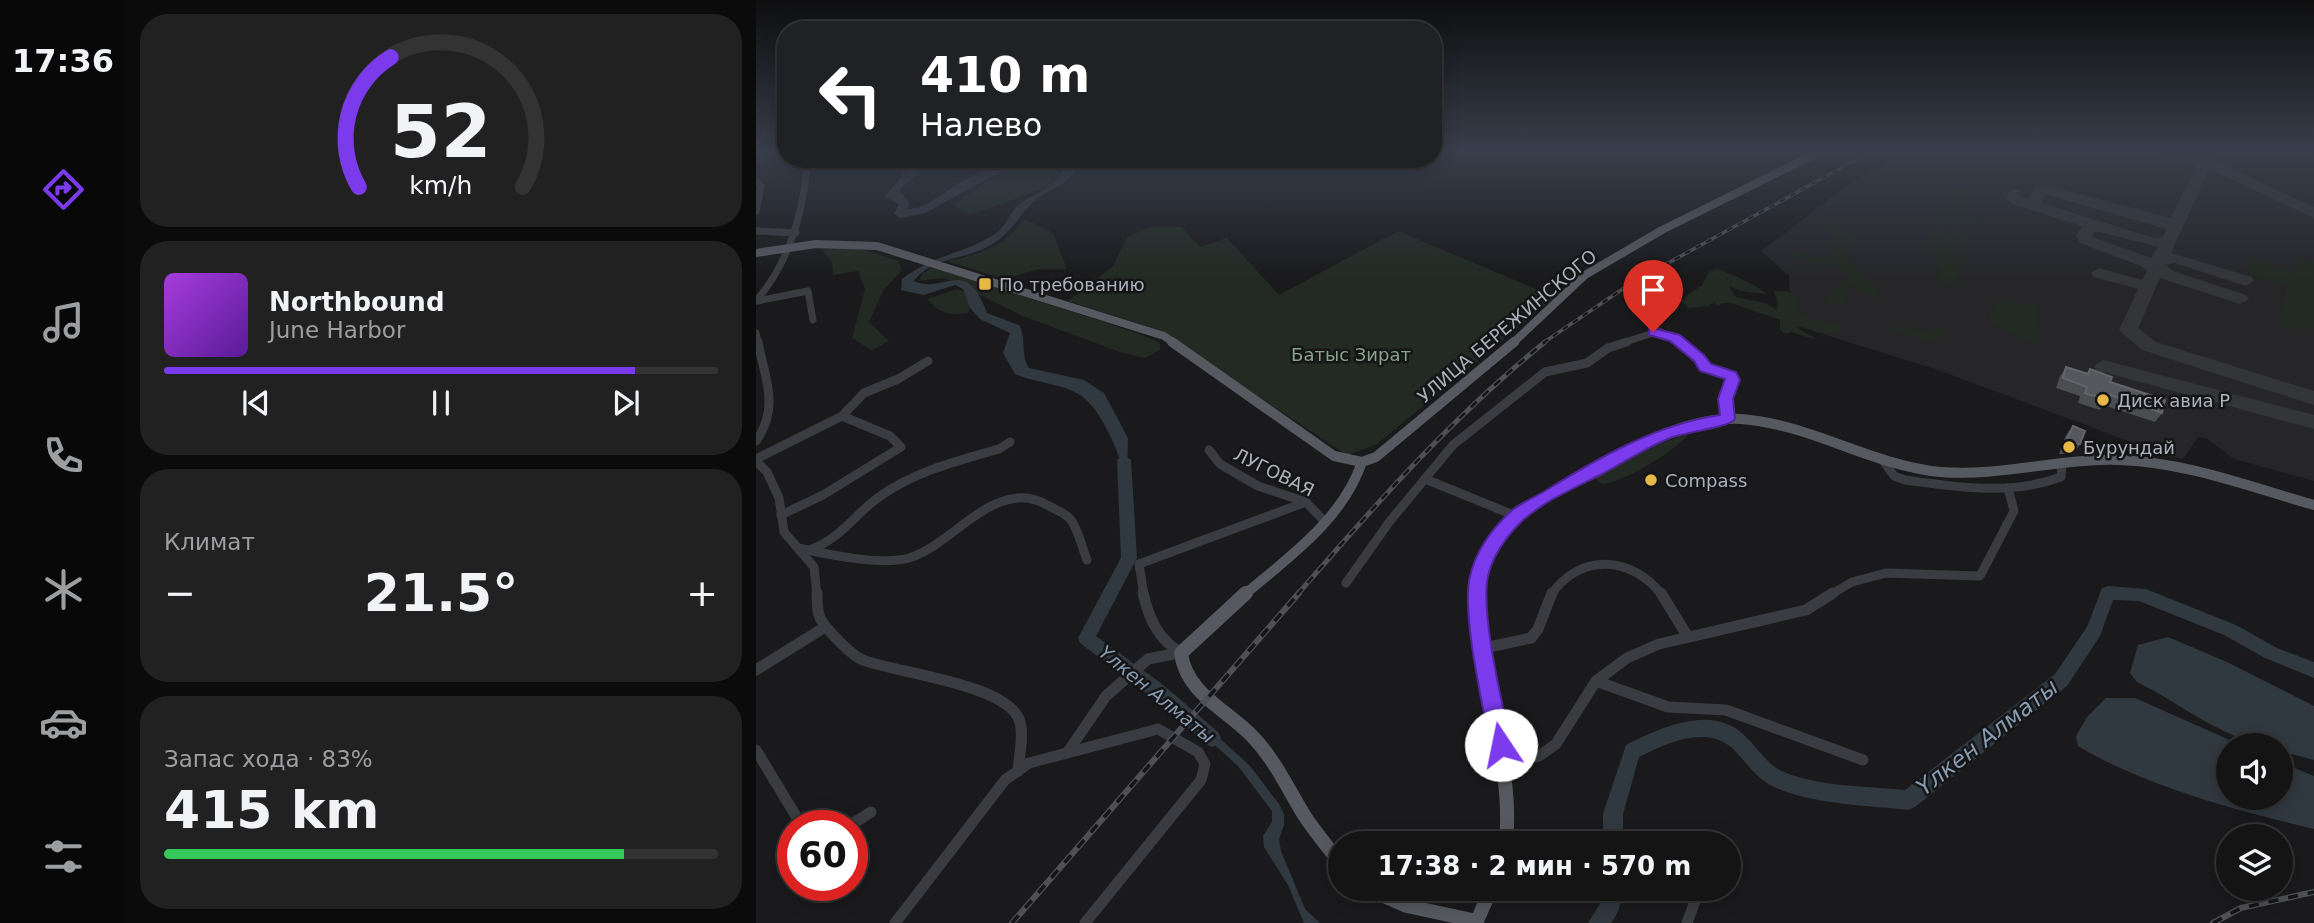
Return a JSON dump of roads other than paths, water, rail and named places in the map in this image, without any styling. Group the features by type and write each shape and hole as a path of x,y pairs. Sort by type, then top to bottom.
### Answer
{"main road":[{"name":"УЛИЦА БЕРЕЖИНСКОГО","path":"1362,462 1376,457 1496,359 1595,268 1735,193"},
{"path":"756,253 791,246 849,241 877,246 1134,324 1185,348 1334,456 1362,462 1361,477 1340,509 1181,653 1184,671 1195,686 1263,748 1289,785 1313,829 1328,848"},
{"path":"1508,831 1511,816 1505,763 1483,648 1478,596 1479,577 1490,545 1516,516 1664,434 1693,424 1728,419 1777,426 1919,469 1962,473 2115,460 2151,463 2314,505"},
{"path":"1393,901 1420,910 1477,922 1486,901"}],"street":[{"path":"756,211 760,193"},
{"path":"757,299 791,246 796,233 802,193"},
{"path":"756,231 796,233"},
{"path":"757,299 808,291 813,320"},
{"path":"1346,583 1424,479 1454,445 1545,372 1587,363 1608,348 1653,332 1675,338 1706,367 1731,376 1733,380 1725,399 1728,419"},
{"path":"756,333 771,406 768,424 756,440"},
{"path":"928,361 864,393 842,416 756,460 766,472 779,498 783,532 814,567 819,614 825,627 860,660 908,670 991,696 1010,708 1020,722 1018,771"},
{"path":"780,515 823,495 901,447 890,436 842,416"},
{"path":"812,549 842,536 877,498 920,472 999,449 1010,442"},
{"name":"ЛУГОВАЯ","path":"1209,450 1220,464 1258,486 1306,502 1325,522"},
{"path":"1882,459 1888,470 1905,480 1983,490 2050,482 2061,477 2062,464"},
{"path":"1424,479 1516,516"},
{"path":"1505,763 1539,756 1556,744 1597,681 1627,658 1659,644 1806,610 1852,582 1886,573 1980,576 2009,525 2014,510 2008,488"},
{"path":"798,548 848,558 907,559 925,551 985,509 1024,495 1064,512 1071,519 1087,560"},
{"path":"1181,653 1164,643 1151,620 1143,597 1139,564 1306,502"},
{"path":"1483,648 1525,641 1535,634 1552,591 1567,577 1594,561 1621,564 1652,582 1688,637"},
{"path":"757,667 825,627"},
{"path":"1067,753 1106,696 1148,659 1181,653"},
{"path":"1597,681 1668,707 1726,709 1863,760"},
{"path":"895,923 1005,780 1029,763 1158,729 1198,752 1205,764 1201,780 1085,923"},
{"path":"756,750 792,810"},
{"path":"1687,923 1695,901"}],"waterway":[{"name":"Үлкен Алматы","path":"1124,460 1129,558 1086,638 1156,690 1212,738"},
{"name":"Үлкен Алматы","path":"1613,831 1613,814 1632,751 1666,736 1693,729 1706,728 1729,734 1765,772 1783,782 1817,790 1908,800 2061,680 2094,631 2108,593 2140,594 2230,630 2271,653 2314,670"},
{"name":"Үлкен Алматы","path":"1598,923 1611,906 1611,901"}],"railway":[{"path":"1543,343 1630,284 1796,193"},
{"path":"1297,595 1385,495 1446,431 1545,342"},
{"path":"1012,923 1299,593"},
{"path":"2213,923 2241,908 2314,892"}],"place":[{"name":"По требованию","path":"985,284"},
{"name":"Диск авиа Р","path":"2103,400"},
{"name":"Бурундай","path":"2069,447"},
{"name":"Compass","path":"1651,480"}],"park label":[{"name":"Батыс Зират","path":"1351,354"}]}
